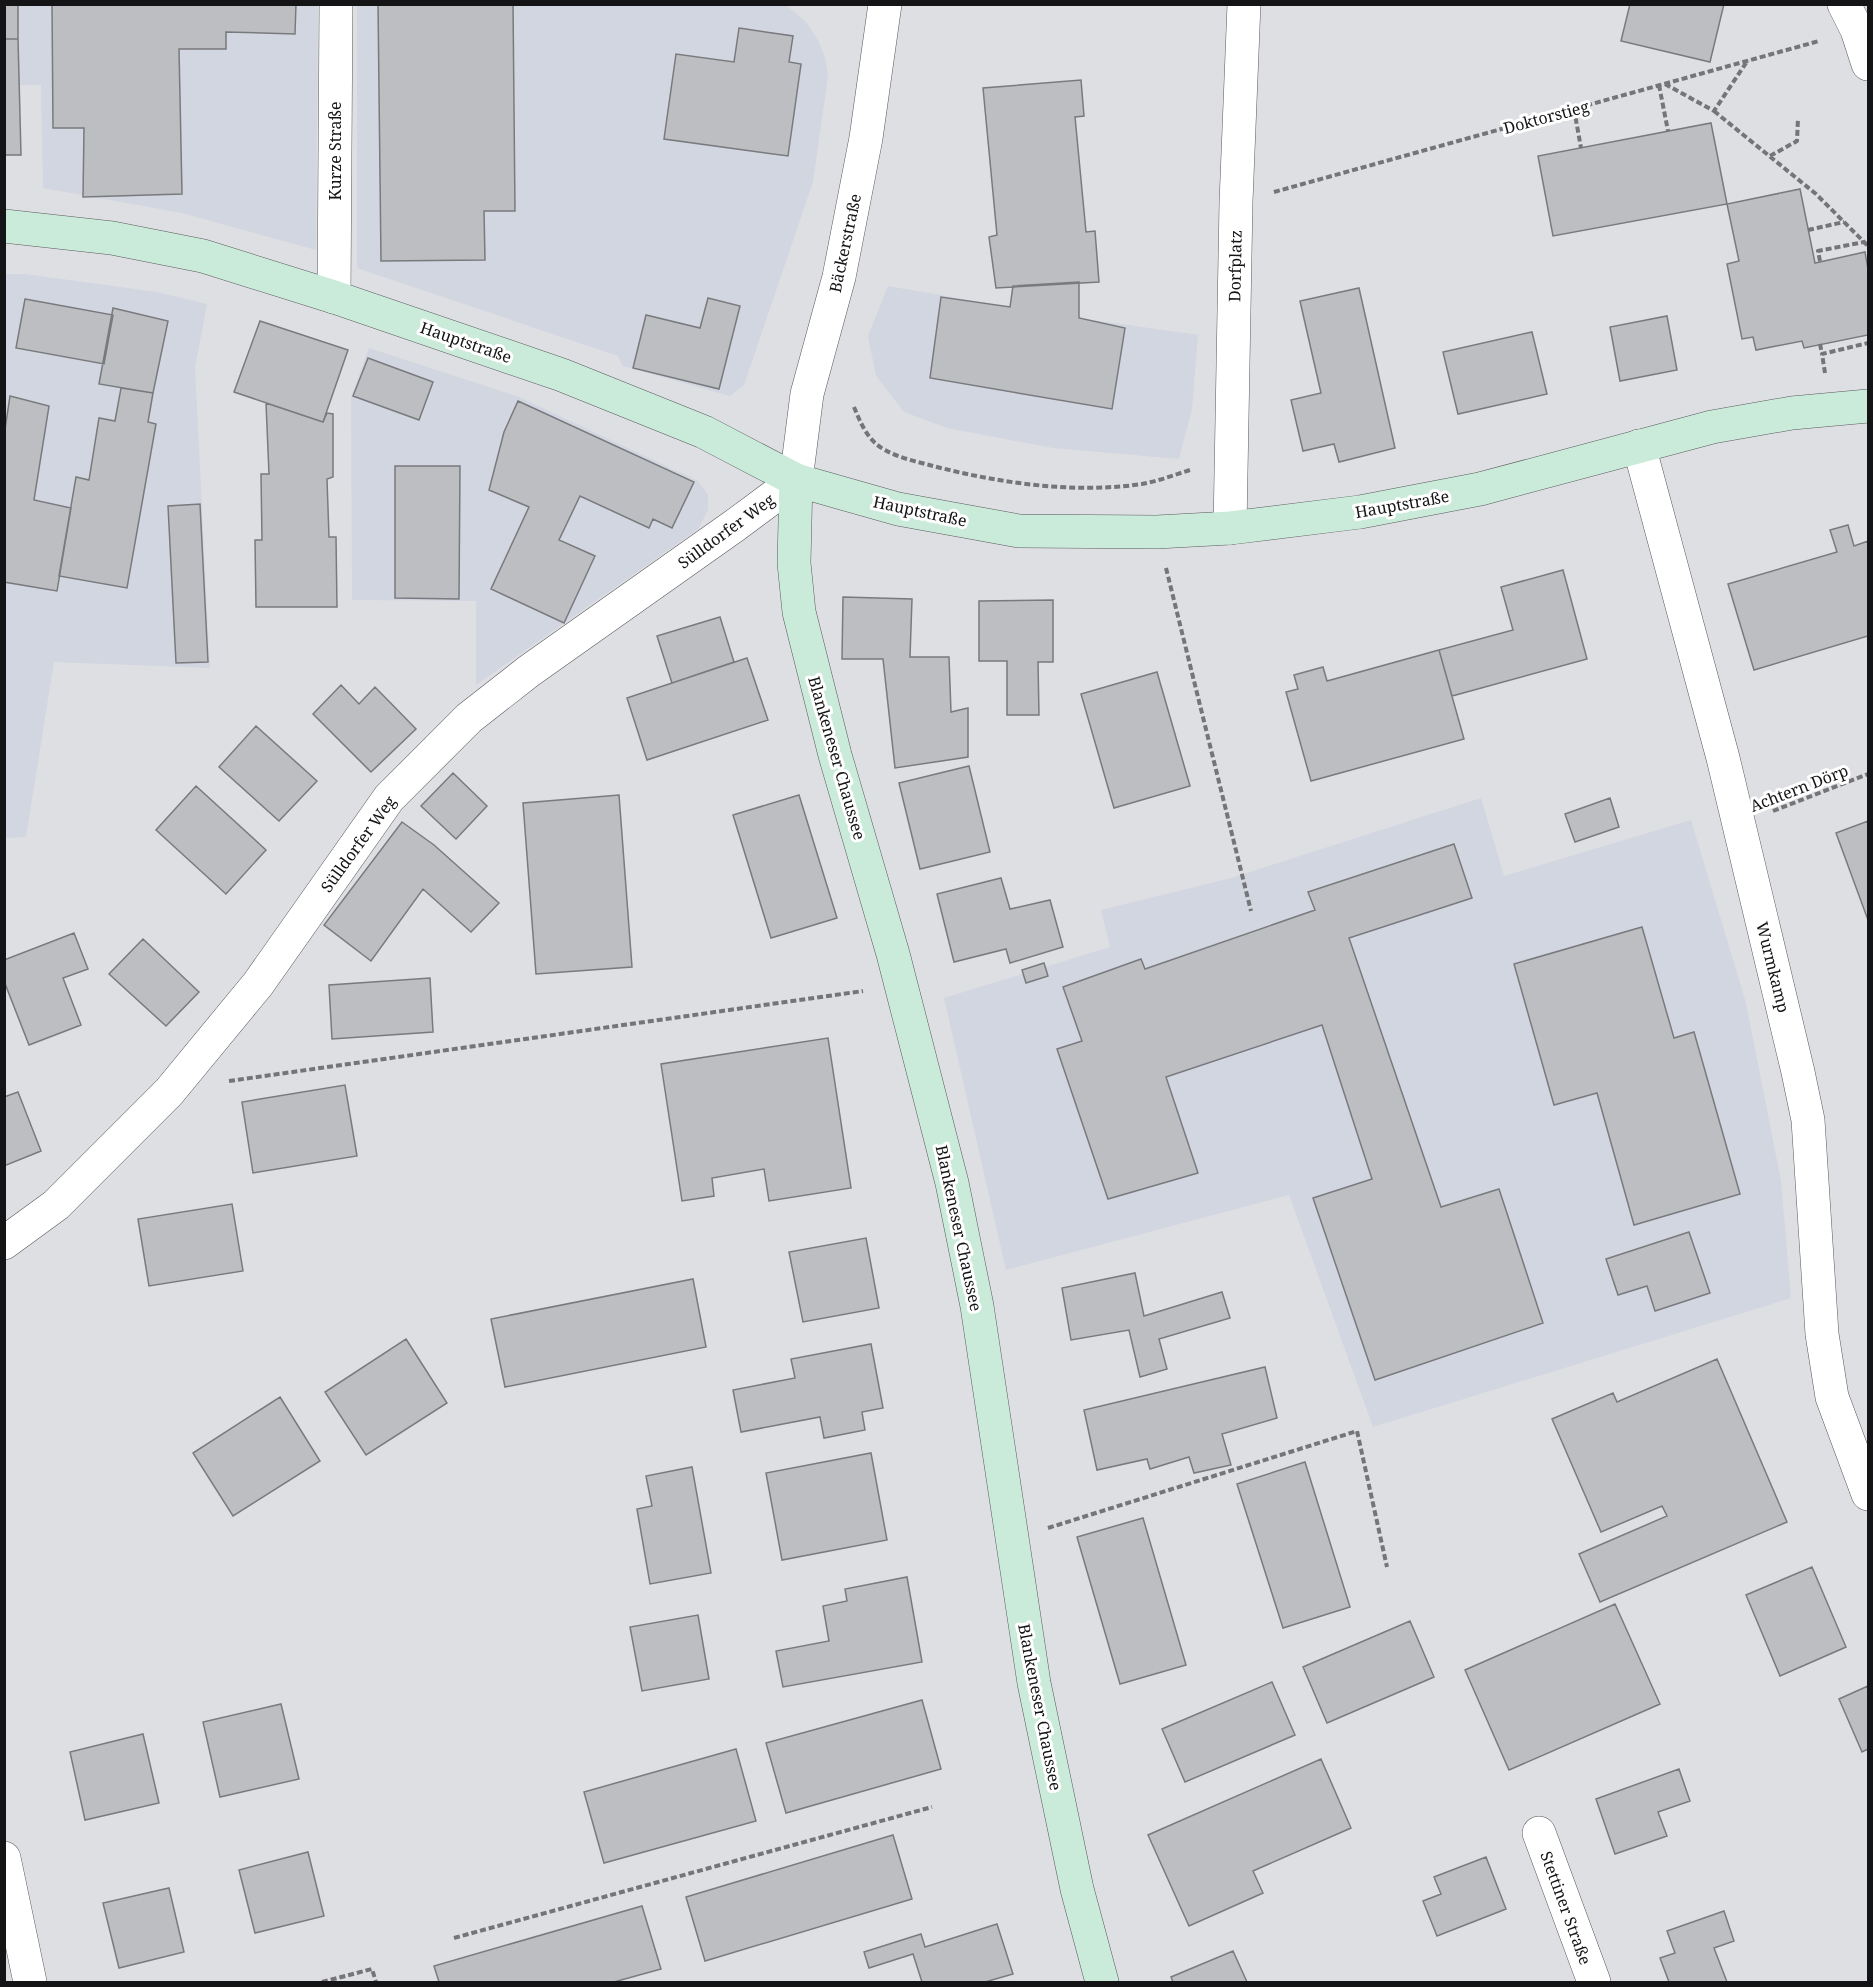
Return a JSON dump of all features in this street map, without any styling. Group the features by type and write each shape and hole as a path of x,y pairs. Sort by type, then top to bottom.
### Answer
{"main road":[{"name":"Hauptstraße","path":"4,226 112,238 203,256 334,297 584,384 704,432 796,480 898,509 1019,531 1157,532 1230,528 1360,512 1523,478 1712,427 1792,413 1869,406"},
{"name":"Blankeneser Chaussee","path":"796,480 794,563 799,612 835,754 893,954 952,1184 976,1306 1034,1683 1077,1889 1102,1983"}],"street":[{"name":"Kurze Straße","path":"334,297 336,4"},
{"name":"Bäckerstraße","path":"796,480 807,394 839,277 866,138 885,4"},
{"name":"Dorfplatz","path":"1230,528 1236,202 1244,4"},
{"path":"1850,17 1869,64"},
{"name":"Wurmkamp","path":"1639,446 1723,758 1808,1120 1822,1335 1832,1397 1869,1494"},
{"name":"Sülldorfer Weg","path":"4,1243 57,1205 169,1092 258,984 389,798 469,718 529,671 796,480"},
{"name":"Stettiner Straße","path":"1539,1833 1594,1983"},
{"path":"4,1858 30,1983"}],"path":[{"name":"Doktorstieg","path":"1236,202 1748,60 1850,17"},
{"path":"1714,111 1748,60"},
{"path":"1665,84 1714,111 1816,194 1869,246"},
{"path":"1659,86 1668,131"},
{"path":"1574,109 1581,148"},
{"path":"1770,156 1797,141 1798,118"},
{"path":"1808,230 1845,222"},
{"path":"1820,261 1818,251 1864,242"},
{"path":"1822,354 1869,343"},
{"path":"1820,344 1826,377"},
{"path":"854,407 865,433 885,450 966,474 1034,484 1089,488 1143,484 1190,470"},
{"path":"1166,568 1251,911"},
{"name":"Achtern Dörp","path":"1738,825 1869,774"},
{"path":"227,1081 874,989"},
{"path":"1041,1530 1357,1431 1387,1567"},
{"path":"454,1938 932,1807"},
{"path":"322,1983 372,1969 376,1983"}],"shaded area":[{"path":"785,4 806,22 818,40 825,57 828,76 813,182 744,385 730,396 623,366 618,356 357,268 357,5"},
{"path":"4,5 318,5 316,250 182,213 43,188 41,85 5,85"},
{"path":"4,274 25,274 157,292 207,304 195,367 210,668 54,662 26,837 5,838"},
{"path":"1079,282 1079,318 1198,335 1192,409 1179,459 1053,448 947,428 904,412 876,376 868,336 888,286 1010,307 1013,286"},
{"path":"369,348 519,397 698,481 708,495 708,510 698,529 476,685 476,601 352,600 351,397"},
{"path":"1481,798 1504,876 1691,820 1746,1003 1781,1181 1791,1298 1373,1427 1289,1195 1006,1270 944,998 1110,947 1101,910 1231,878"}],"building":[{"path":"4,4 18,4 18,39 4,39"},
{"path":"52,4 296,4 295,34 226,32 226,49 179,49 182,194 83,197 84,128 53,128"},
{"path":"378,4 513,4 515,211 484,211 485,260 381,261"},
{"path":"1630,4 1724,4 1710,62 1621,41"},
{"path":"739,28 793,36 789,62 801,64 788,156 664,139 676,54 734,62"},
{"path":"4,39 18,39 21,155 4,155"},
{"path":"1081,80 1084,116 1075,117 1086,232 1095,231 1099,282 996,288 989,237 997,235 983,88"},
{"path":"1711,123 1727,204 1553,236 1538,156"},
{"path":"1800,189 1815,263 1865,252 1868,269 1868,335 1804,348 1802,341 1756,350 1753,337 1742,339 1727,264 1739,261 1727,204"},
{"path":"1079,282 1079,318 1125,328 1112,409 930,378 941,297 1010,307 1013,286"},
{"path":"1359,288 1395,448 1339,462 1334,444 1303,451 1291,400 1321,393 1300,301"},
{"path":"708,298 740,306 719,389 633,368 646,315 700,328"},
{"path":"25,299 113,315 104,364 16,348"},
{"path":"113,308 168,321 153,393 99,384"},
{"path":"1667,316 1677,370 1620,381 1610,327"},
{"path":"260,321 348,350 323,422 234,392"},
{"path":"1532,332 1547,394 1458,414 1443,352"},
{"path":"368,358 433,382 419,420 353,396"},
{"path":"121,388 153,393 148,422 156,424 127,588 59,576 76,477 89,480 99,418 115,421"},
{"path":"10,396 49,406 34,500 71,508 57,591 4,582 4,436"},
{"path":"518,401 694,482 672,528 653,519 649,528 580,496 559,540 595,556 564,623 491,589 529,507 489,490 504,432"},
{"path":"266,403 323,422 327,413 333,414 333,477 327,479 329,537 336,537 337,607 256,607 255,540 262,540 261,474 269,474"},
{"path":"395,466 460,466 459,599 395,598"},
{"path":"200,504 208,662 176,663 168,506"},
{"path":"1848,525 1854,546 1868,541 1868,636 1754,670 1728,584 1837,552 1830,530"},
{"path":"1563,570 1587,659 1452,696 1439,650 1513,630 1501,587"},
{"path":"843,597 912,599 910,657 949,657 951,712 968,708 968,757 895,768 883,659 842,659"},
{"path":"1053,600 1053,662 1038,662 1039,715 1007,715 1007,661 979,661 979,601"},
{"path":"720,617 734,662 672,683 657,636"},
{"path":"1439,650 1464,739 1311,781 1286,692 1298,689 1294,675 1323,667 1327,681"},
{"path":"747,658 768,720 647,760 627,698"},
{"path":"1157,672 1190,786 1114,808 1081,694"},
{"path":"341,685 359,704 375,687 416,729 371,772 313,714"},
{"path":"256,726 317,781 279,821 219,767"},
{"path":"969,766 990,852 920,869 899,783"},
{"path":"453,773 487,806 456,839 421,806"},
{"path":"196,786 266,850 226,894 156,830"},
{"path":"619,795 632,967 536,974 523,803"},
{"path":"799,795 837,918 771,938 733,815"},
{"path":"1610,798 1619,827 1575,842 1565,814"},
{"path":"1868,821 1868,920 1836,833"},
{"path":"402,822 434,845 499,903 471,932 423,889 371,961 324,925"},
{"path":"1454,844 1472,898 1349,938 1441,1207 1499,1189 1543,1323 1375,1380 1313,1198 1372,1179 1322,1025 1166,1077 1198,1173 1108,1199 1057,1049 1082,1041 1063,987 1141,959 1145,969 1315,910 1308,892"},
{"path":"1001,878 1010,909 1050,900 1063,947 1010,963 1006,949 954,962 937,894"},
{"path":"1642,927 1674,1038 1694,1032 1740,1194 1634,1225 1597,1093 1554,1105 1514,964"},
{"path":"74,933 88,969 63,978 81,1025 29,1045 4,981 4,960"},
{"path":"143,939 199,992 166,1026 109,974"},
{"path":"1044,963 1048,976 1026,983 1022,970"},
{"path":"430,978 433,1032 332,1039 329,985"},
{"path":"828,1038 851,1188 769,1201 764,1169 712,1178 714,1196 682,1201 661,1064"},
{"path":"345,1085 357,1156 253,1173 242,1102"},
{"path":"18,1092 41,1151 4,1166 4,1097"},
{"path":"232,1204 243,1271 149,1286 138,1219"},
{"path":"1689,1232 1710,1293 1655,1311 1647,1286 1618,1295 1606,1259"},
{"path":"866,1238 879,1308 803,1322 789,1252"},
{"path":"1135,1273 1144,1316 1222,1292 1230,1318 1159,1339 1167,1369 1140,1377 1129,1330 1071,1340 1062,1288"},
{"path":"693,1279 706,1347 505,1387 491,1319"},
{"path":"406,1339 447,1403 366,1455 325,1392"},
{"path":"871,1344 883,1408 862,1412 865,1430 824,1438 820,1417 741,1432 733,1390 795,1378 791,1359"},
{"path":"1717,1359 1787,1522 1600,1602 1579,1554 1667,1516 1662,1506 1601,1532 1552,1419 1613,1393 1617,1402"},
{"path":"1265,1367 1277,1418 1222,1434 1231,1465 1194,1473 1189,1457 1150,1469 1147,1459 1097,1470 1084,1410"},
{"path":"280,1397 320,1461 233,1516 193,1453"},
{"path":"871,1453 887,1540 782,1560 766,1473"},
{"path":"1305,1462 1350,1607 1283,1628 1237,1484"},
{"path":"692,1467 711,1573 650,1584 637,1509 652,1506 646,1476"},
{"path":"1143,1518 1186,1665 1120,1684 1077,1537"},
{"path":"1812,1567 1846,1647 1780,1676 1746,1595"},
{"path":"907,1577 922,1662 783,1687 776,1651 829,1641 823,1606 847,1601 845,1589"},
{"path":"1615,1604 1660,1704 1509,1770 1465,1670"},
{"path":"698,1615 709,1679 642,1691 630,1627"},
{"path":"1410,1621 1434,1677 1327,1723 1303,1667"},
{"path":"1272,1682 1295,1735 1185,1782 1162,1729"},
{"path":"1868,1686 1868,1749 1862,1752 1839,1699"},
{"path":"922,1700 941,1769 786,1813 766,1743"},
{"path":"281,1704 299,1779 220,1797 203,1722"},
{"path":"143,1734 159,1803 85,1820 70,1752"},
{"path":"736,1749 756,1821 604,1863 584,1792"},
{"path":"1321,1759 1351,1828 1253,1871 1263,1893 1189,1926 1148,1835"},
{"path":"1679,1769 1690,1801 1658,1812 1667,1836 1615,1854 1596,1799"},
{"path":"893,1835 912,1899 705,1961 686,1897"},
{"path":"308,1852 324,1916 255,1933 239,1870"},
{"path":"1486,1857 1506,1909 1437,1936 1423,1901 1441,1894 1434,1877"},
{"path":"169,1888 184,1952 119,1968 103,1903"},
{"path":"642,1906 661,1969 614,1982 439,1982 434,1966"},
{"path":"1724,1911 1734,1941 1714,1948 1727,1982 1669,1982 1660,1958 1675,1953 1667,1931"},
{"path":"997,1924 1013,1974 985,1982 922,1982 913,1954 869,1968 864,1952 921,1934 925,1947"},
{"path":"1233,1951 1247,1982 1173,1982 1171,1977"}]}
